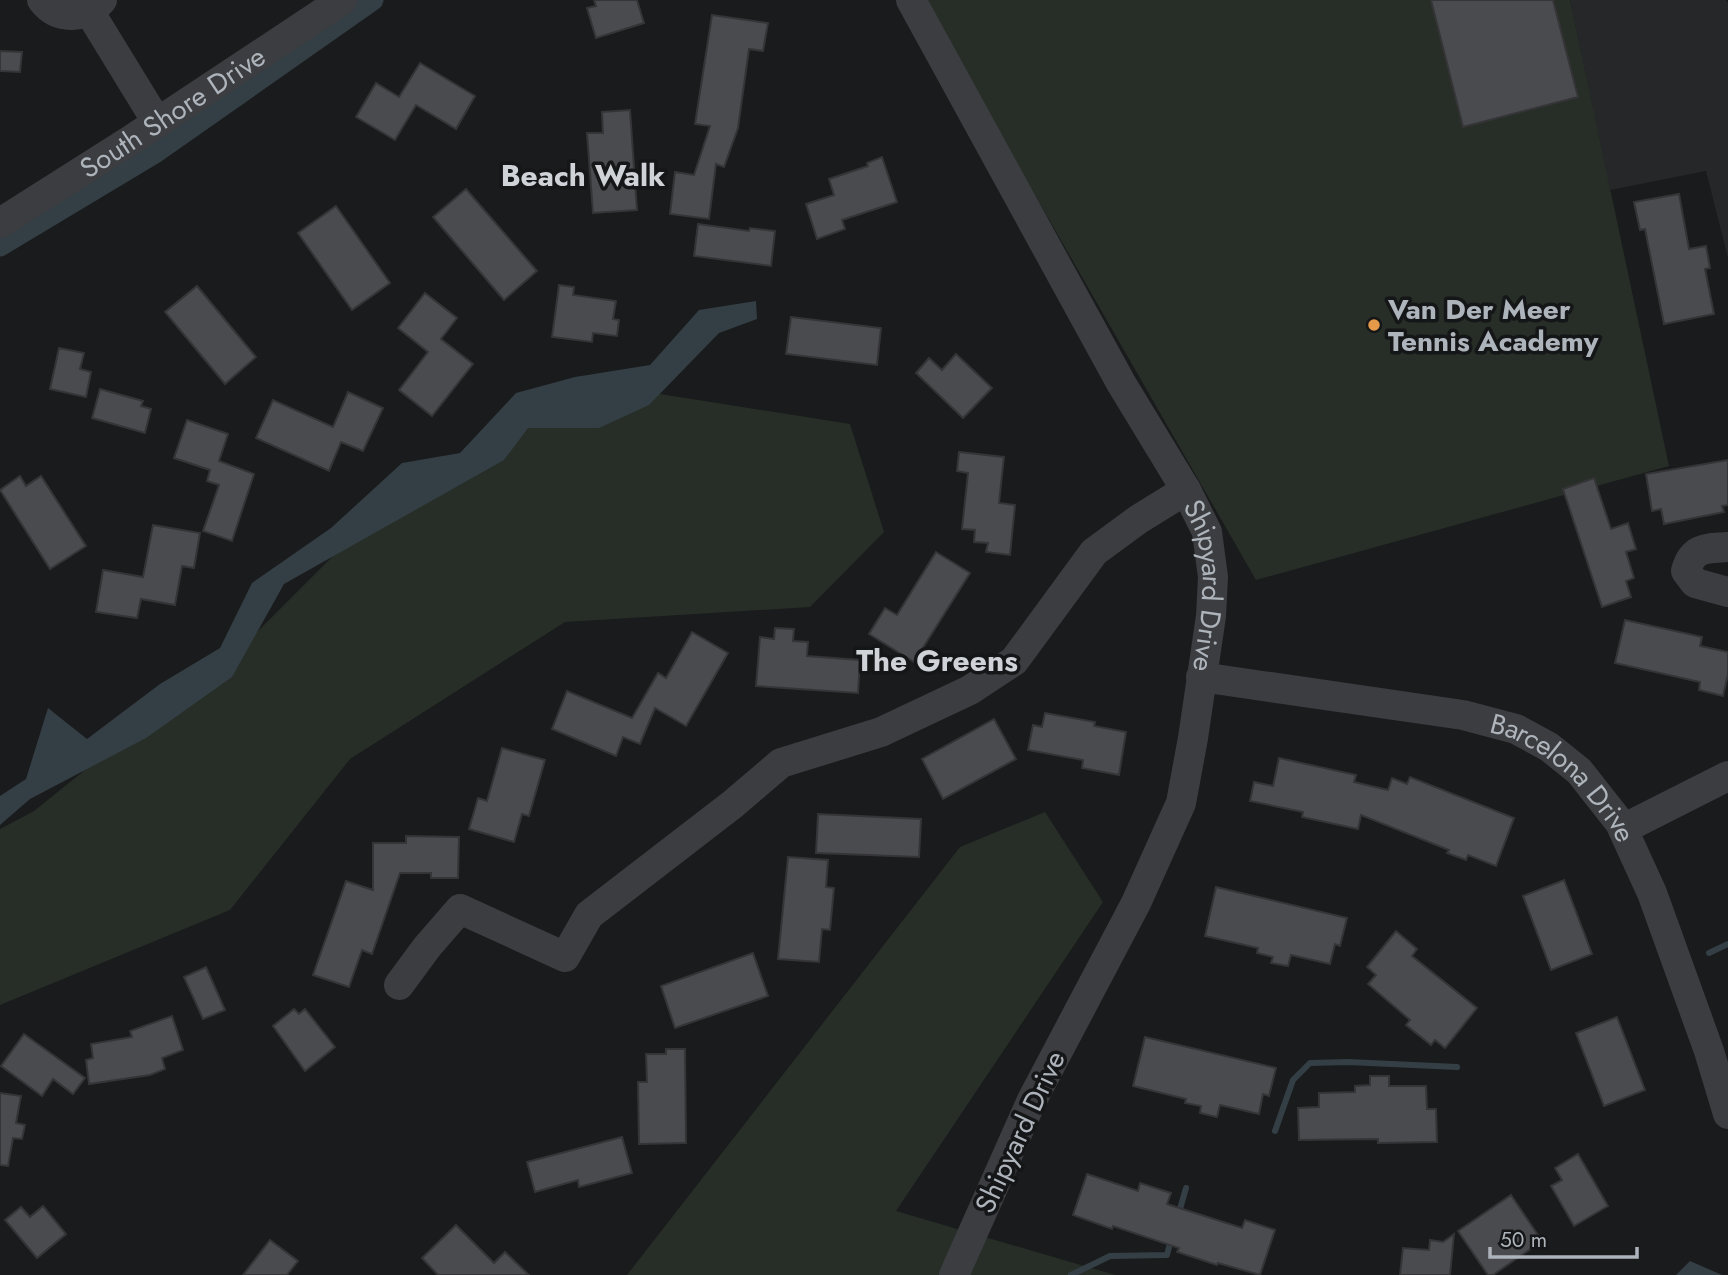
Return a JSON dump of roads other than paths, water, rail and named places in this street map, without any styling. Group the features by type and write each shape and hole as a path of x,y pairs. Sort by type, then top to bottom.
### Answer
{"street":[{"path":"42,0 47,7 60,14 75,16 96,6 157,122"},
{"name":"South Shore Drive","path":"0,223 342,0"},
{"name":"Shipyard Drive","path":"911,0 1121,383 1186,489 1207,533 1213,578 1211,615 1181,803 1136,903 1032,1100 954,1275"},
{"path":"399,985 460,909 565,957 589,915 733,804 781,763 881,732 970,690 1014,661 1094,552 1186,489"},
{"path":"1728,547 1698,551 1689,560 1686,571 1695,583 1728,592"},
{"name":"Barcelona Drive","path":"1201,677 1463,715 1516,729 1549,747 1579,771 1623,829 1652,893 1709,1051 1728,1114"},
{"path":"1623,829 1728,776"}],"waterway":[{"path":"0,246 155,153 373,0"},
{"path":"1709,953 1728,944"},
{"path":"1275,1131 1293,1080 1310,1063 1457,1067"},
{"path":"1178,1216 1186,1188"},
{"path":"1071,1275 1110,1256 1167,1255 1171,1240"}],"place":[{"name":"Van Der Meer Tennis Academy","path":"1374,325"}],"district":[{"name":"Beach Walk","path":"583,175"},
{"name":"The Greens","path":"937,660"}]}
